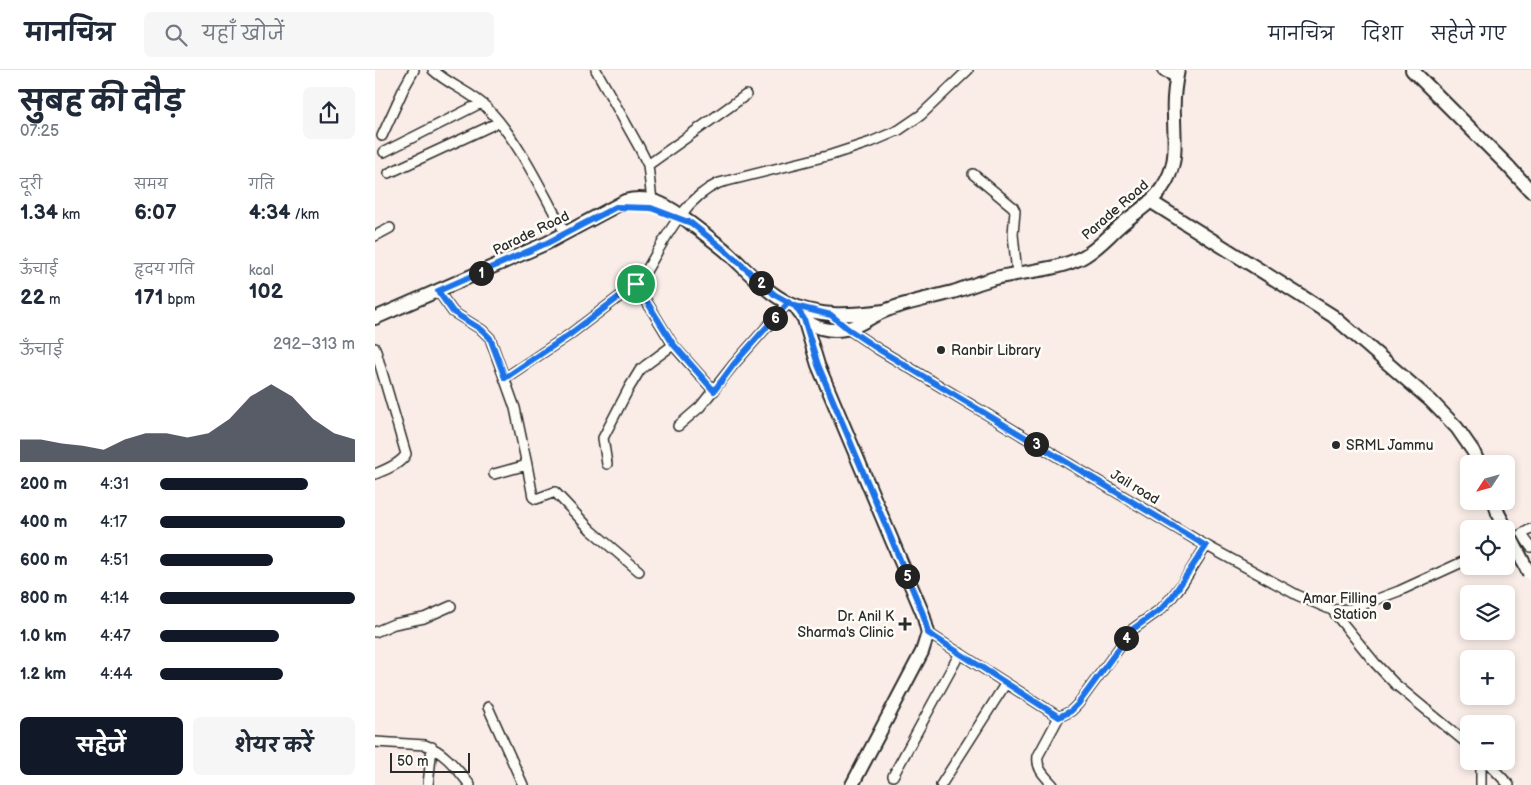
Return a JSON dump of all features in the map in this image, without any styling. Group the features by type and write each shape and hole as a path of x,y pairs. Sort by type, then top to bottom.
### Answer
{"main road":[{"path":"1164,70 1177,73"},
{"path":"1412,70 1507,164 1531,191"},
{"name":"Parade Road","path":"375,318 565,233 631,199 652,201 670,207 726,251 775,295 792,305 831,315 883,311 998,277 1049,268 1081,258 1093,250 1161,190 1174,163 1173,113 1177,73"},
{"path":"1150,201 1333,316 1431,400 1457,428 1475,455"},
{"name":"Parade Road","path":"616,207 651,208 683,219"},
{"name":"Parade Road","path":"792,305 812,325 824,330 848,329"},
{"path":"848,329 862,324 883,311"},
{"path":"804,319 818,365 923,614 928,633 926,644 852,785"},
{"path":"1498,510 1530,575"}],"street":[{"path":"382,136 414,70"},
{"path":"433,70 441,78 481,103 499,122 521,154 565,233"},
{"path":"596,70 648,166 652,201"},
{"path":"505,378 569,335 636,284 683,219 695,197 709,187 831,155 871,142 899,130 921,114 968,70"},
{"path":"648,166 746,95"},
{"path":"384,152 481,103"},
{"path":"389,172 499,122"},
{"path":"973,174 1013,207 1015,211 1013,234 1017,274"},
{"path":"375,236 390,228"},
{"path":"636,284 673,344 714,391"},
{"path":"438,291 453,312 482,330 490,338 515,408 533,496 536,499 555,492 591,530 639,571"},
{"path":"678,426 693,414 714,391 734,364 792,305"},
{"name":"Jail road","path":"831,315 878,349 1206,546 1297,595 1332,610"},
{"path":"607,464 603,438 629,388 640,370 673,344"},
{"path":"375,348 406,454 394,464 375,474"},
{"path":"494,474 527,465"},
{"path":"1515,538 1531,529"},
{"path":"1522,535 1531,547"},
{"path":"1053,785 1039,770 1037,762 1059,717 1071,711 1078,704 1133,629 1161,609 1172,597 1206,546"},
{"path":"1332,610 1351,609 1399,591 1460,563"},
{"path":"375,632 394,624 425,618 451,606"},
{"path":"1332,610 1375,663 1395,684 1460,738"},
{"path":"928,633 1059,717"},
{"path":"893,776 961,653"},
{"path":"941,785 1006,683"},
{"path":"488,707 523,785"},
{"path":"375,742 432,747 450,761 470,785"},
{"path":"428,785 432,747"},
{"path":"1481,770 1481,785"},
{"path":"1495,770 1509,785"}],"place":[{"name":"Ranbir Library","path":"941,350"},
{"name":"SRML Jammu","path":"1336,445"},
{"name":"Amar Filling Station","path":"1387,606"},
{"name":"Dr. Anil K Sharma's Clinic","path":"905,624"}],"route":[{"path":"636,284 569,335 505,378 487,333 453,312 438,291 547,243 616,207 643,207 666,212 678,219 691,223 726,251 775,295 795,306 831,315 878,349 1206,546 1172,597 1161,609 1133,629 1085,696 1071,711 1059,717 928,633 923,614 818,365 804,319 795,306 788,303 734,364 714,391 673,344 636,284"}]}
